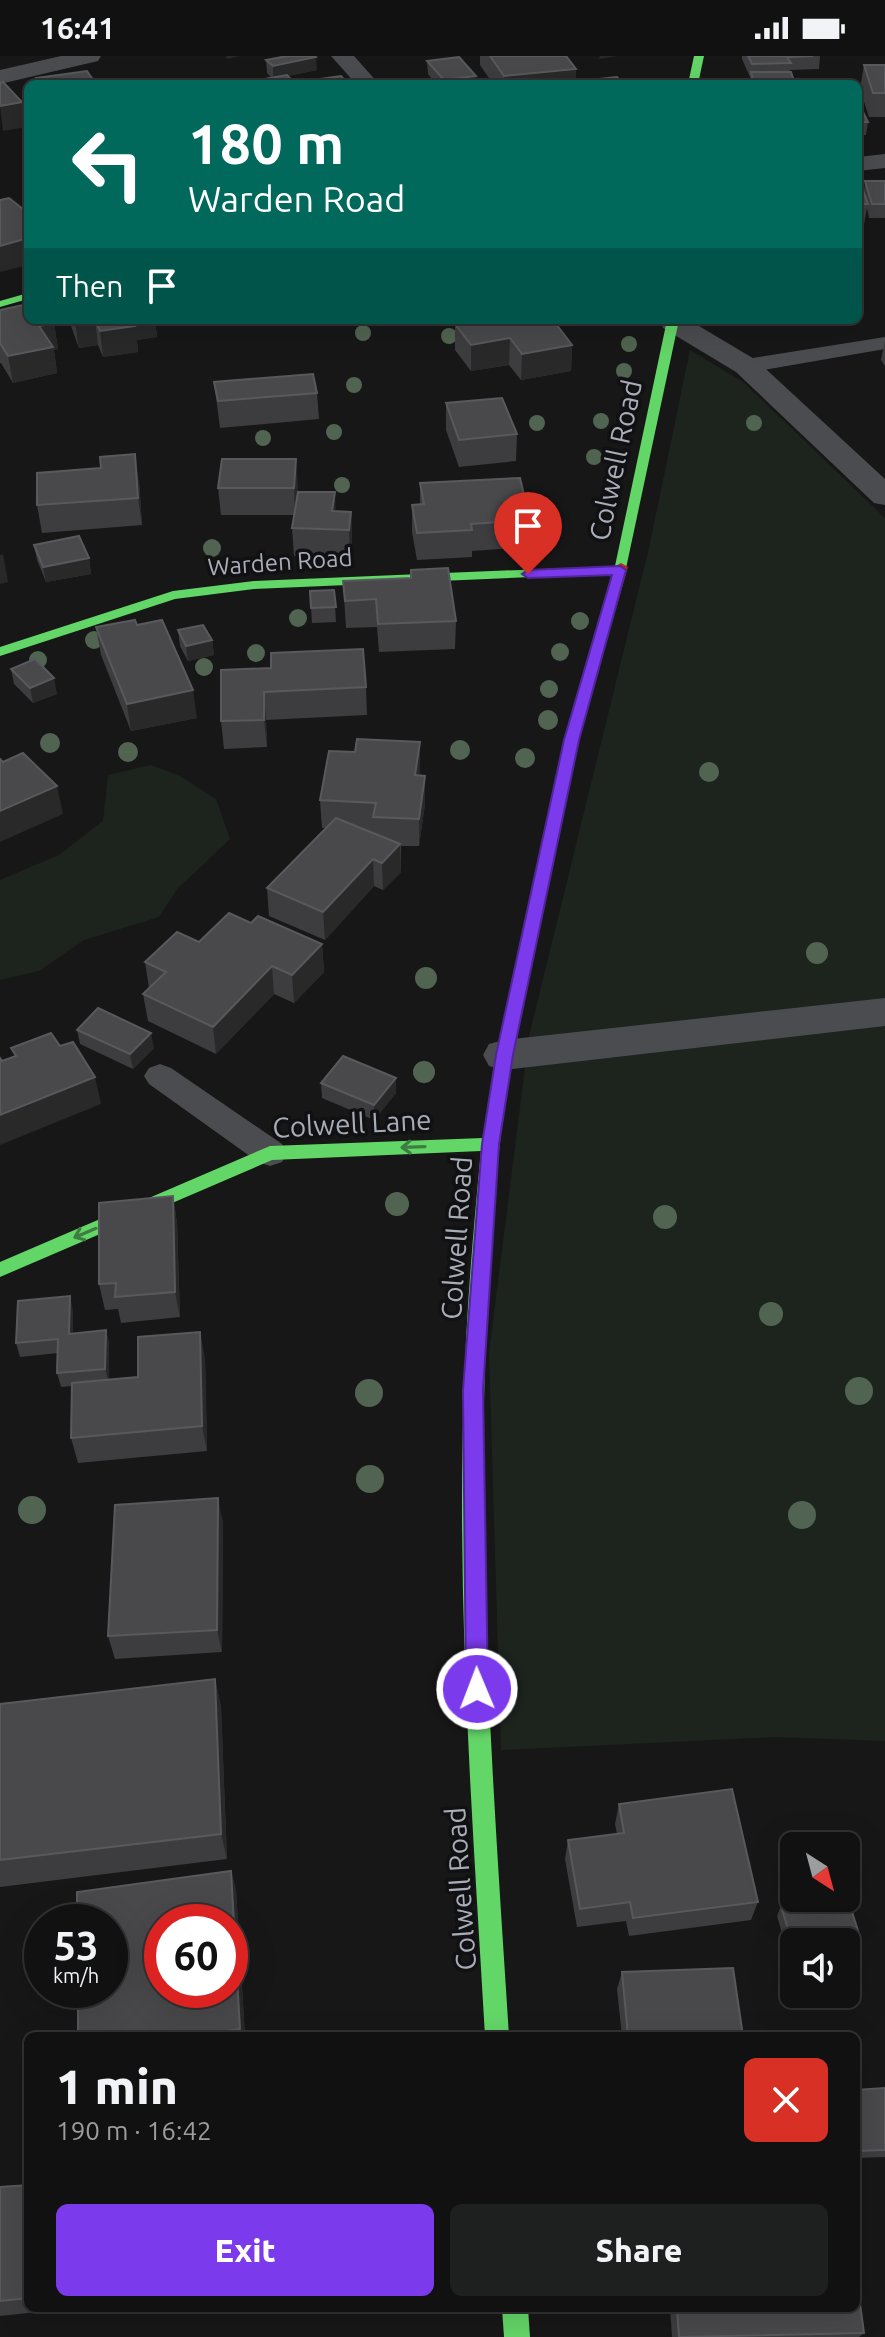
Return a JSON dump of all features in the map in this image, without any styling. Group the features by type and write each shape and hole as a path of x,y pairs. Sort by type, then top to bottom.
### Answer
{"main road":[{"path":"694,80 699,56"},
{"path":"0,304 24,297"},
{"name":"Colwell Road","path":"497,2032 478,1719 473,1390 491,1144 504,1055 571,740 620,570 672,324"},
{"name":"Warden Road","path":"0,652 173,595 254,585 620,570"},
{"name":"Colwell Lane","path":"0,1270 270,1153 491,1144"},
{"path":"515,2312 517,2337"}],"street":[{"path":"0,77 90,56"},
{"path":"342,56 364,80"},
{"path":"862,164 885,161"},
{"path":"678,324 746,366 885,496"},
{"path":"504,1055 885,1012"}],"lane":[{"path":"746,366 885,343"},
{"path":"160,1076 270,1153"}],"shaded area":[{"path":"690,350 743,382 885,518 885,1741 776,1737 501,1750 489,1353 529,1036 649,548"},
{"path":"151,765 180,776 216,799 230,839 177,889 159,917 84,940 39,971 0,980 0,880 59,855 103,821 108,775"}],"building":[{"path":"287,56 316,57 273,66 266,60"},
{"path":"490,56 566,56 576,69 504,76"},
{"path":"748,56 813,56 787,57 791,63 752,64"},
{"path":"459,57 476,76 444,80 427,61"},
{"path":"864,65 885,65 885,93 873,93"},
{"path":"87,71 93,80 37,80 36,78"},
{"path":"751,72 791,72 794,80 753,80"},
{"path":"287,75 291,80 259,80"},
{"path":"341,76 344,80 312,80"},
{"path":"617,77 620,80 588,80"},
{"path":"3,82 22,102 0,106 0,83"},
{"path":"865,181 885,181 885,204 872,204"},
{"path":"862,188 868,204 862,204"},
{"path":"9,198 24,210 24,239 0,246 0,200"},
{"path":"24,305 24,324 49,324 39,326 53,347 8,356 0,343 0,310"},
{"path":"97,324 135,326 100,331"},
{"path":"455,324 556,324 572,345 522,354 510,338 471,345"},
{"path":"313,374 317,393 218,401 214,382"},
{"path":"502,398 517,434 459,440 446,403"},
{"path":"135,454 138,498 37,505 37,473 101,468 100,457"},
{"path":"222,459 296,459 294,488 218,488"},
{"path":"520,478 530,520 471,524 472,530 417,533 412,505 424,504 420,483"},
{"path":"298,492 335,492 332,511 351,512 349,530 292,528"},
{"path":"79,536 89,558 43,567 34,545"},
{"path":"448,568 456,621 378,624 376,599 345,601 343,581 411,578 411,570"},
{"path":"334,590 336,607 311,608 310,591"},
{"path":"135,620 137,625 162,620 193,690 127,704 96,627"},
{"path":"203,625 212,640 186,646 178,630"},
{"path":"363,649 366,687 264,692 264,720 221,721 221,670 271,668 271,653"},
{"path":"35,659 54,678 30,688 11,669"},
{"path":"357,739 420,742 415,775 425,776 419,819 373,817 376,803 320,800 329,751 355,752"},
{"path":"23,753 57,786 0,811 0,759 3,762"},
{"path":"336,818 400,844 382,863 373,859 323,912 267,888"},
{"path":"229,913 251,923 258,916 322,944 292,975 272,966 213,1027 143,994 166,972 145,962 177,932 199,942"},
{"path":"98,1008 151,1033 130,1054 77,1030"},
{"path":"51,1033 60,1046 73,1042 95,1077 0,1115 0,1058 2,1061 16,1056 11,1048"},
{"path":"343,1056 396,1078 374,1105 321,1083"},
{"path":"173,1196 175,1292 115,1297 116,1283 99,1284 99,1203"},
{"path":"70,1296 69,1334 106,1330 105,1369 57,1373 58,1339 16,1343 18,1301"},
{"path":"200,1332 202,1426 71,1438 72,1383 138,1377 138,1337"},
{"path":"218,1498 217,1630 108,1636 115,1505"},
{"path":"215,1679 221,1834 0,1860 0,1704"},
{"path":"732,1789 758,1902 633,1918 630,1902 580,1909 568,1840 624,1833 619,1804"},
{"path":"231,1871 233,1904 144,1904 144,2008 239,2008 240,2029 220,2032 78,2032 78,2008 128,2008 128,1904 77,1904 77,1892"},
{"path":"783,1912 852,1912 857,1928 788,1928"},
{"path":"733,1968 742,2032 628,2032 622,1972"},
{"path":"885,2088 885,2150 860,2151 860,2090"},
{"path":"24,2185 24,2298 0,2301 0,2187"},
{"path":"860,2304 864,2333 679,2337 677,2312 860,2312"}],"traffic: fast":[{"path":"694,80 699,56"},
{"path":"0,304 24,297"},
{"path":"621,567 672,324"},
{"path":"0,652 173,595 254,585 620,570"},
{"path":"497,2032 474,1589 475,1365 480,1253 491,1142 531,928"},
{"path":"0,1270 270,1153 491,1144"},
{"path":"515,2312 517,2337"}],"traffic: jam":[{"path":"531,928 571,740 621,567"}],"route":[{"path":"477,1689 473,1390 491,1144 504,1055 571,740 620,570 528,574"}]}
